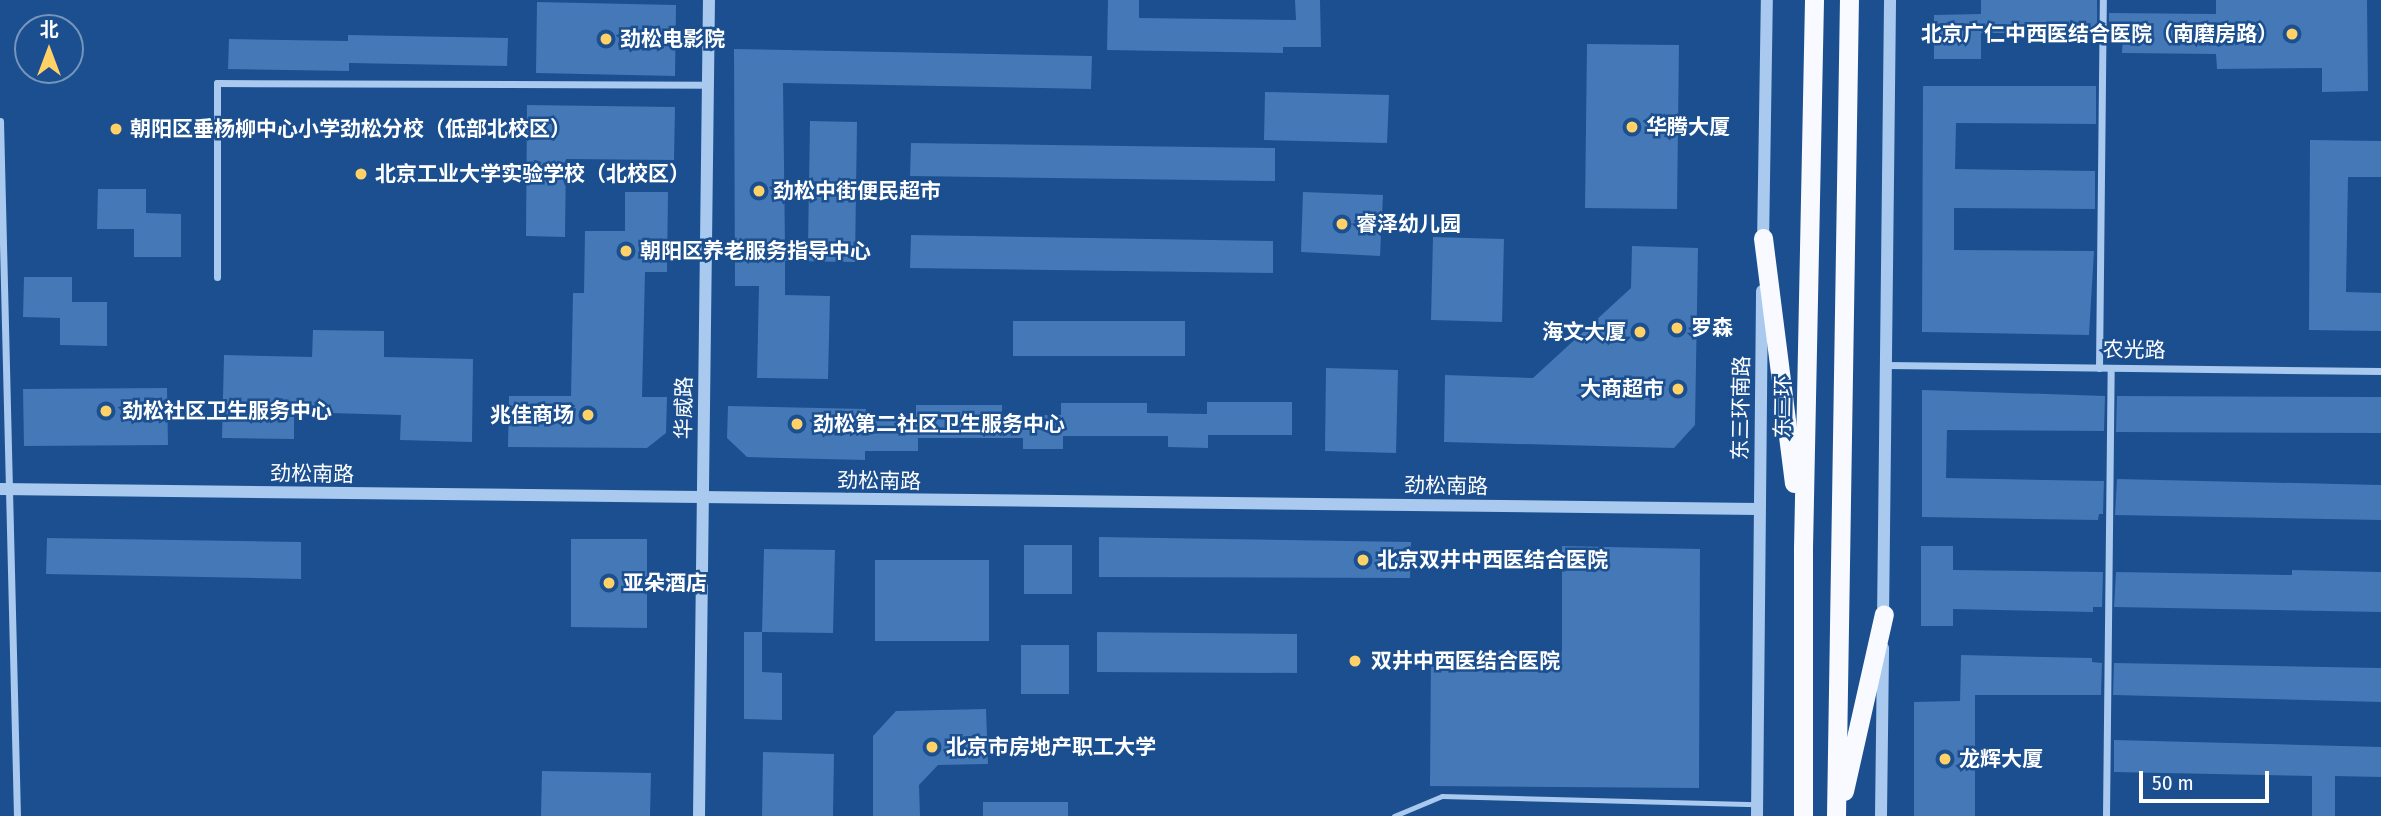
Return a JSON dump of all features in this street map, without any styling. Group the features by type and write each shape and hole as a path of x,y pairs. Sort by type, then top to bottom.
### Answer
{"highway":[{"name":"东三环","path":"1803,816 1803,548 1814,0"},
{"path":"1837,816 1849,0"},
{"path":"1763,238 1803,548"},
{"path":"1837,816 1884,614"}],"street":[{"name":"华威路","path":"699,816 709,0"},
{"name":"东三环南路","path":"1757,810 1758,509 1767,0"},
{"path":"1881,816 1890,0"},
{"path":"2099,368 2103,0"},
{"path":"217,277 217,83 708,85"},
{"path":"0,121 5,489 17,816"},
{"name":"农光路","path":"1886,365 2381,371"},
{"path":"2106,816 2111,368"},
{"name":"劲松南路","path":"5,489 1758,509"}],"lane":[{"path":"1394,816 1442,796 1757,810"}],"building":[{"path":"1108,0 1139,0 1139,18 1296,20 1295,0 1320,0 1321,47 1283,47 1283,53 1107,50"},
{"path":"1981,0 2097,0 2097,33 1981,33 1981,59 1934,59 1934,15 1981,14"},
{"name":"北京广仁中西医结合医院（南磨房路）","path":"2216,0 2367,0 2368,91 2322,92 2322,68 2217,69 2216,54 2122,53 2123,33 2109,33 2109,13 2216,14"},
{"name":"劲松电影院","path":"537,2 676,5 675,76 536,73"},
{"path":"348,35 508,38 507,66 349,63 349,71 228,69 229,39 348,41"},
{"name":"华腾大厦","path":"1587,44 1679,45 1677,209 1585,208"},
{"path":"734,49 1092,56 1091,89 783,83 785,246 808,246 810,121 857,122 855,262 785,261 785,295 830,296 828,379 757,378 759,286 735,286"},
{"path":"1923,86 2096,86 2096,124 1956,123 1955,169 2095,171 2095,209 1954,208 1954,250 2094,251 2089,335 1922,332"},
{"path":"1265,92 1389,95 1387,143 1264,140"},
{"path":"527,105 675,107 674,160 566,159 565,237 526,236"},
{"path":"2310,140 2381,141 2381,177 2348,177 2346,292 2381,293 2381,331 2309,330"},
{"path":"911,143 1275,148 1275,181 910,176"},
{"path":"98,189 146,189 146,213 181,214 181,257 134,257 134,229 97,229"},
{"path":"625,192 668,192 667,272 645,272 642,397 667,397 666,433 647,448 508,447 509,396 571,396 573,293 584,293 585,231 625,231"},
{"name":"睿泽幼儿园","path":"1303,192 1383,195 1380,256 1301,252"},
{"path":"911,235 1273,241 1273,273 910,268"},
{"path":"1433,237 1504,239 1502,322 1431,320"},
{"name":"海文大厦","path":"1632,246 1698,248 1695,425 1674,448 1444,442 1445,375 1533,378 1631,288"},
{"path":"24,277 72,277 72,302 107,302 107,346 60,345 60,318 23,317"},
{"path":"1013,321 1185,321 1185,356 1013,356"},
{"path":"313,330 384,331 384,357 473,359 472,442 400,440 401,415 294,412 294,439 222,438 224,355 312,357"},
{"path":"1326,368 1398,370 1396,453 1325,451"},
{"name":"劲松社区卫生服务中心","path":"167,388 168,445 24,446 23,389"},
{"path":"1922,390 2105,396 2104,431 1947,430 1946,478 2104,481 2103,514 2099,514 2098,520 1922,517"},
{"path":"2117,396 2381,397 2381,433 2116,432"},
{"path":"1207,402 1292,402 1292,435 1208,435 1208,448 1168,447 1168,436 1063,436 1063,449 1023,449 1023,438 918,438 918,451 865,451 865,460 747,457 727,438 728,406 866,409 866,416 916,417 916,405 1002,405 1002,415 1061,415 1061,403 1147,403 1147,413 1207,414"},
{"path":"2117,479 2381,485 2381,520 2115,515"},
{"path":"1099,537 1411,542 1410,578 1099,577"},
{"path":"47,538 301,542 301,579 46,574"},
{"name":"亚朵酒店","path":"571,539 647,539 647,628 571,627"},
{"path":"1024,545 1072,545 1072,594 1024,594"},
{"path":"1562,546 1700,549 1699,788 1430,786 1431,650 1562,651"},
{"path":"1921,546 1953,546 1953,570 2103,572 2102,607 2093,607 2093,612 1953,609 1953,626 1921,626"},
{"path":"764,549 835,550 833,633 762,632"},
{"path":"875,560 989,560 989,641 875,641"},
{"path":"2292,570 2381,572 2381,612 2114,607 2116,572 2292,575"},
{"path":"744,632 762,632 762,672 782,673 782,720 744,719"},
{"path":"1097,632 1297,634 1297,673 1097,672"},
{"path":"1021,645 1069,645 1069,694 1021,694"},
{"path":"1961,655 2092,658 2092,662 2102,663 2101,695 1975,695 1975,816 1914,816 1914,702 1960,701"},
{"path":"2114,663 2381,668 2381,702 2113,695"},
{"path":"986,709 988,764 938,765 919,785 920,816 873,816 873,736 896,711"},
{"path":"2114,740 2381,747 2381,777 2335,776 2335,816 2312,816 2312,776 2114,772"},
{"path":"763,752 834,754 833,816 762,816"},
{"path":"542,771 651,773 650,816 541,816"},
{"path":"983,802 1068,802 1068,816 983,816"}],"place":[{"name":"北京广仁中西医结合医院（南磨房路）","path":"2292,34"},
{"name":"劲松电影院","path":"606,39"},
{"name":"华腾大厦","path":"1632,127"},
{"name":"朝阳区垂杨柳中心小学劲松分校（低部北校区）","path":"116,129"},
{"name":"北京工业大学实验学校（北校区）","path":"361,174"},
{"name":"劲松中街便民超市","path":"759,191"},
{"name":"睿泽幼儿园","path":"1342,224"},
{"name":"朝阳区养老服务指导中心","path":"626,251"},
{"name":"罗森","path":"1677,328"},
{"name":"海文大厦","path":"1640,332"},
{"name":"大商超市","path":"1678,389"},
{"name":"劲松社区卫生服务中心","path":"106,411"},
{"name":"兆佳商场","path":"588,415"},
{"name":"劲松第二社区卫生服务中心","path":"797,424"},
{"name":"北京双井中西医结合医院","path":"1363,560"},
{"name":"亚朵酒店","path":"609,583"},
{"name":"双井中西医结合医院","path":"1355,661"},
{"name":"北京市房地产职工大学","path":"932,747"},
{"name":"龙辉大厦","path":"1945,759"}]}
